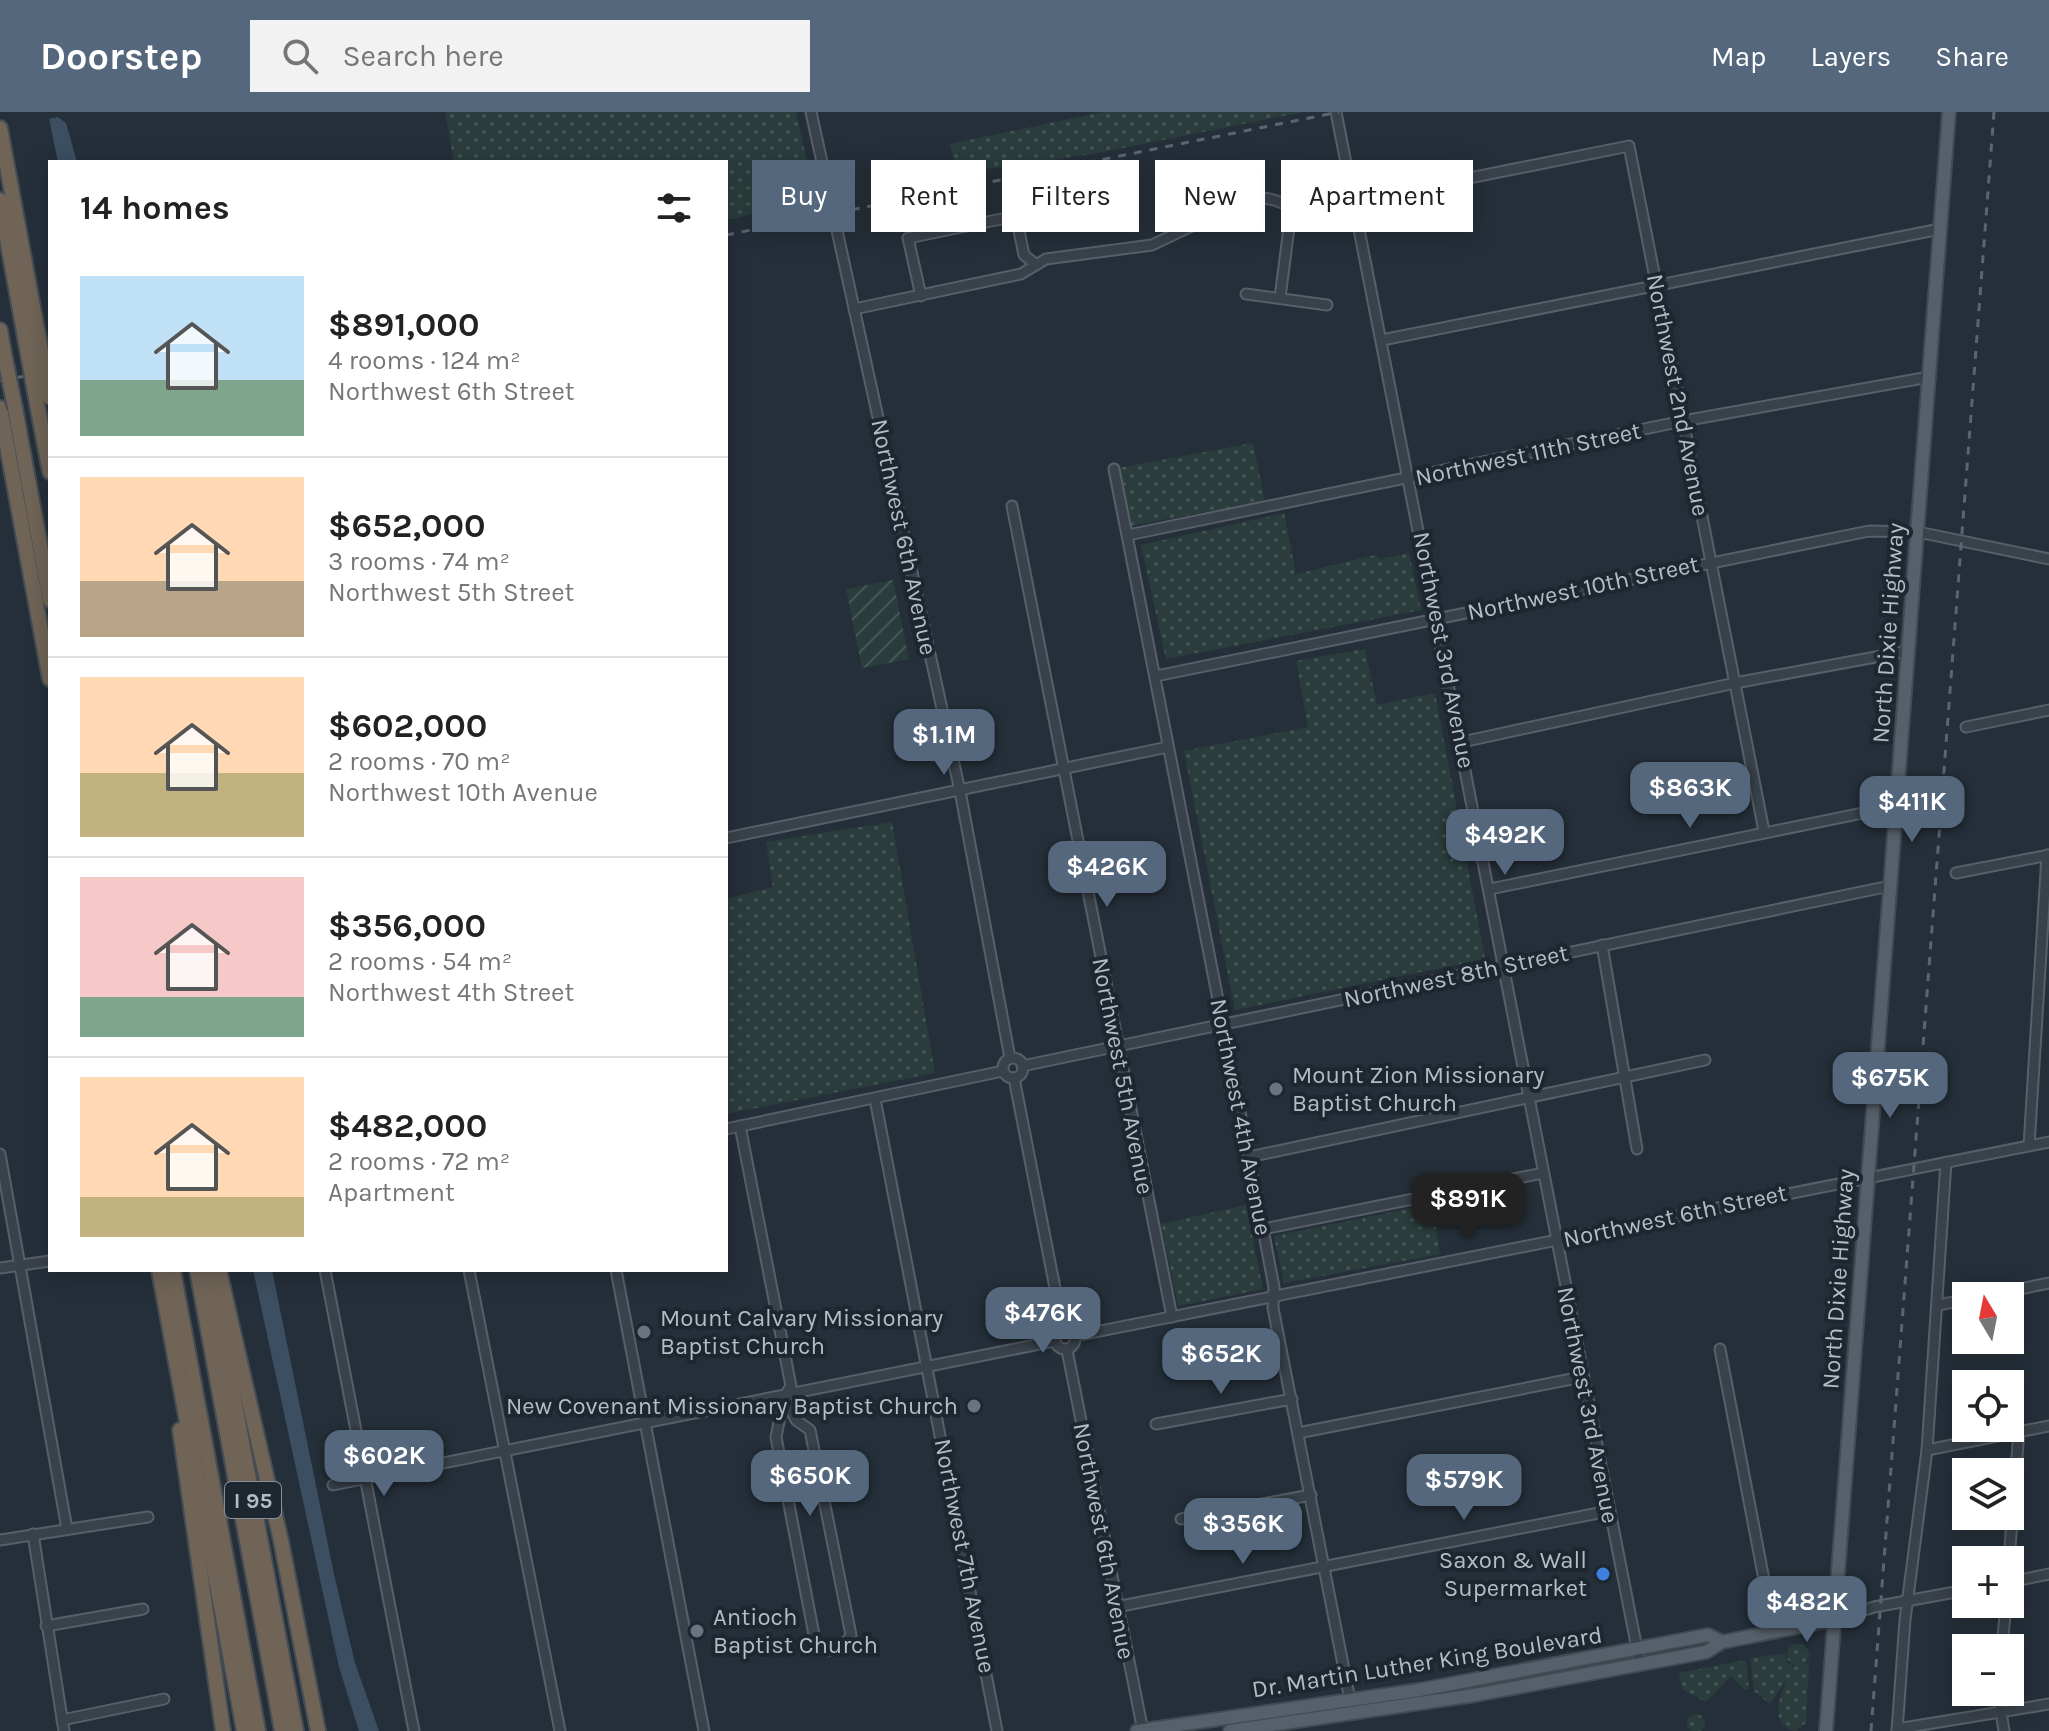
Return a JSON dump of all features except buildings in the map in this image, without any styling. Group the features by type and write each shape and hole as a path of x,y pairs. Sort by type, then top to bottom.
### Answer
{"highway":[{"path":"0,128 44,401 48,448"},
{"path":"0,200 33,341"},
{"path":"0,330 5,409 48,667"},
{"path":"5,409 48,592"},
{"name":"I 95","path":"159,1272 244,1731"},
{"path":"173,1272 258,1731"},
{"path":"197,1272 282,1731"},
{"name":"I 95","path":"210,1272 296,1731"},
{"path":"219,1272 281,1541 318,1731"},
{"path":"172,1342 185,1483 223,1731"}],"main road":[{"name":"North Dixie Highway","path":"1826,1731 1949,112"},
{"name":"Dr. Martin Luther King Boulevard","path":"1230,1731 1554,1681 1706,1652 1722,1642 1833,1620"},
{"name":"Dr. Martin Luther King Boulevard","path":"1141,1731 1287,1721 1350,1700 1551,1666 1708,1635 1722,1642"},
{"path":"1551,1666 1554,1681"}],"street":[{"name":"Northwest 6th Avenue","path":"811,112 960,791 1010,1058"},
{"name":"Northwest 3rd Avenue","path":"1336,112 1346,160"},
{"name":"Northwest 2nd Avenue","path":"1473,178 1629,146 1764,831"},
{"path":"854,309 1021,274 1034,263 1152,245 1251,198 1281,202"},
{"path":"921,296 908,238 1016,216 1024,255 1034,263"},
{"path":"1382,340 1940,229"},
{"path":"1280,298 1288,232"},
{"name":"Northwest 3rd Avenue","path":"1360,232 1640,1664"},
{"path":"1246,294 1327,305"},
{"name":"Northwest 11th Street","path":"1128,535 1683,421 1929,377"},
{"name":"Northwest 4th Avenue","path":"1114,469 1263,1229 1274,1296 1273,1308 1350,1700"},
{"name":"Northwest 5th Avenue","path":"1012,506 1172,1317"},
{"name":"Northwest 10th Street","path":"1156,676 1869,531 1918,532 2049,559"},
{"path":"1462,742 1735,683 1908,651"},
{"path":"1966,727 2049,710"},
{"path":"728,838 1168,747"},
{"path":"1490,889 1897,806"},
{"path":"1956,873 2048,855 2044,992 2029,1146"},
{"name":"Northwest 8th Street","path":"1022,1066 1890,886"},
{"path":"1602,945 1637,1149"},
{"path":"1003,1071 1005,1062 1010,1058 1017,1059 1022,1072 1014,1078"},
{"path":"1249,1157 1705,1060"},
{"path":"333,1485 1055,1341 1063,1329 1014,1078 1003,1071 728,1129"},
{"name":"Northwest 7th Avenue","path":"875,1099 997,1731"},
{"path":"740,1126 791,1386 784,1397 776,1437 815,1640 823,1650 835,1651 845,1645 851,1635 810,1430 796,1420 784,1397"},
{"name":"Northwest 6th Street","path":"1075,1336 2049,1142"},
{"path":"0,1154 67,1529"},
{"path":"1946,1162 1927,1450 1897,1730 2049,1704"},
{"path":"1263,1229 1543,1173"},
{"path":"0,1268 48,1261"},
{"path":"325,1272 414,1731"},
{"path":"469,1272 560,1731"},
{"path":"616,1272 704,1731"},
{"path":"2024,1288 2049,1283"},
{"path":"1937,1305 1952,1302"},
{"path":"1055,1341 1058,1347 1067,1350 1073,1346 1075,1336 1063,1329"},
{"path":"1720,1349 1774,1632"},
{"name":"Northwest 6th Avenue","path":"1067,1350 1141,1731"},
{"path":"1298,1433 1582,1377"},
{"path":"1156,1424 1292,1399"},
{"path":"2024,1430 2049,1426"},
{"path":"1927,1450 1966,1442"},
{"path":"2010,1546 2018,1442"},
{"path":"1181,1519 1311,1495"},
{"path":"1116,1607 1609,1511"},
{"path":"0,1540 148,1517"},
{"path":"33,1534 63,1726 164,1699"},
{"path":"2024,1579 2049,1574"},
{"path":"1833,1620 1952,1593"},
{"path":"46,1626 143,1609"},
{"path":"1999,1706 2004,1731"}],"green space":[{"path":"445,112 796,112 807,160 752,160 752,215 728,220 728,160 454,160"},
{"path":"1103,112 1304,112 1093,154 1050,160 1002,160 1002,167 986,169 986,160 954,160 950,144"},
{"path":"1253,443 1265,501 1119,528 1107,470"},
{"path":"1284,513 1296,574 1375,555 1380,559 1409,553 1421,610 1166,659 1141,545"},
{"path":"893,580 909,659 862,668 846,589"},
{"path":"1365,649 1377,705 1435,693 1485,959 1235,1010 1184,751 1308,727 1296,661"},
{"path":"892,822 935,1073 728,1114 728,898 773,887 766,842"},
{"path":"1432,1204 1440,1254 1284,1283 1274,1236"},
{"path":"1246,1205 1263,1289 1178,1306 1161,1224"},
{"path":"1798,1644 1806,1647 1809,1655 1806,1663 1798,1666 1790,1663 1787,1655 1790,1647"},
{"path":"1785,1654 1787,1662 1794,1667 1809,1663 1806,1723 1795,1731 1786,1727 1779,1716 1778,1708 1788,1677 1770,1704 1754,1691 1750,1658"},
{"path":"1746,1660 1749,1689 1745,1690 1731,1676 1706,1702 1682,1689 1679,1673"},
{"path":"1692,1714 1700,1714 1705,1723 1703,1730 1692,1732 1687,1727 1687,1719"}],"water":[{"path":"58,117 66,123 76,160 58,160 49,119"},
{"path":"253,1272 272,1272 334,1574 355,1663 379,1731 359,1731 339,1667"}],"railway":[{"path":"728,235 1339,112"},
{"path":"1871,1731 1994,112"},
{"path":"0,381 48,371"}],"place":[{"name":"Mount Zion Missionary Baptist Church","path":"1276,1089"},
{"name":"Mount Calvary Missionary Baptist Church","path":"644,1332"},
{"name":"New Covenant Missionary Baptist Church","path":"974,1406"},
{"name":"Saxon & Wall Supermarket","path":"1603,1574"},
{"name":"Antioch Baptist Church","path":"697,1631"}]}
